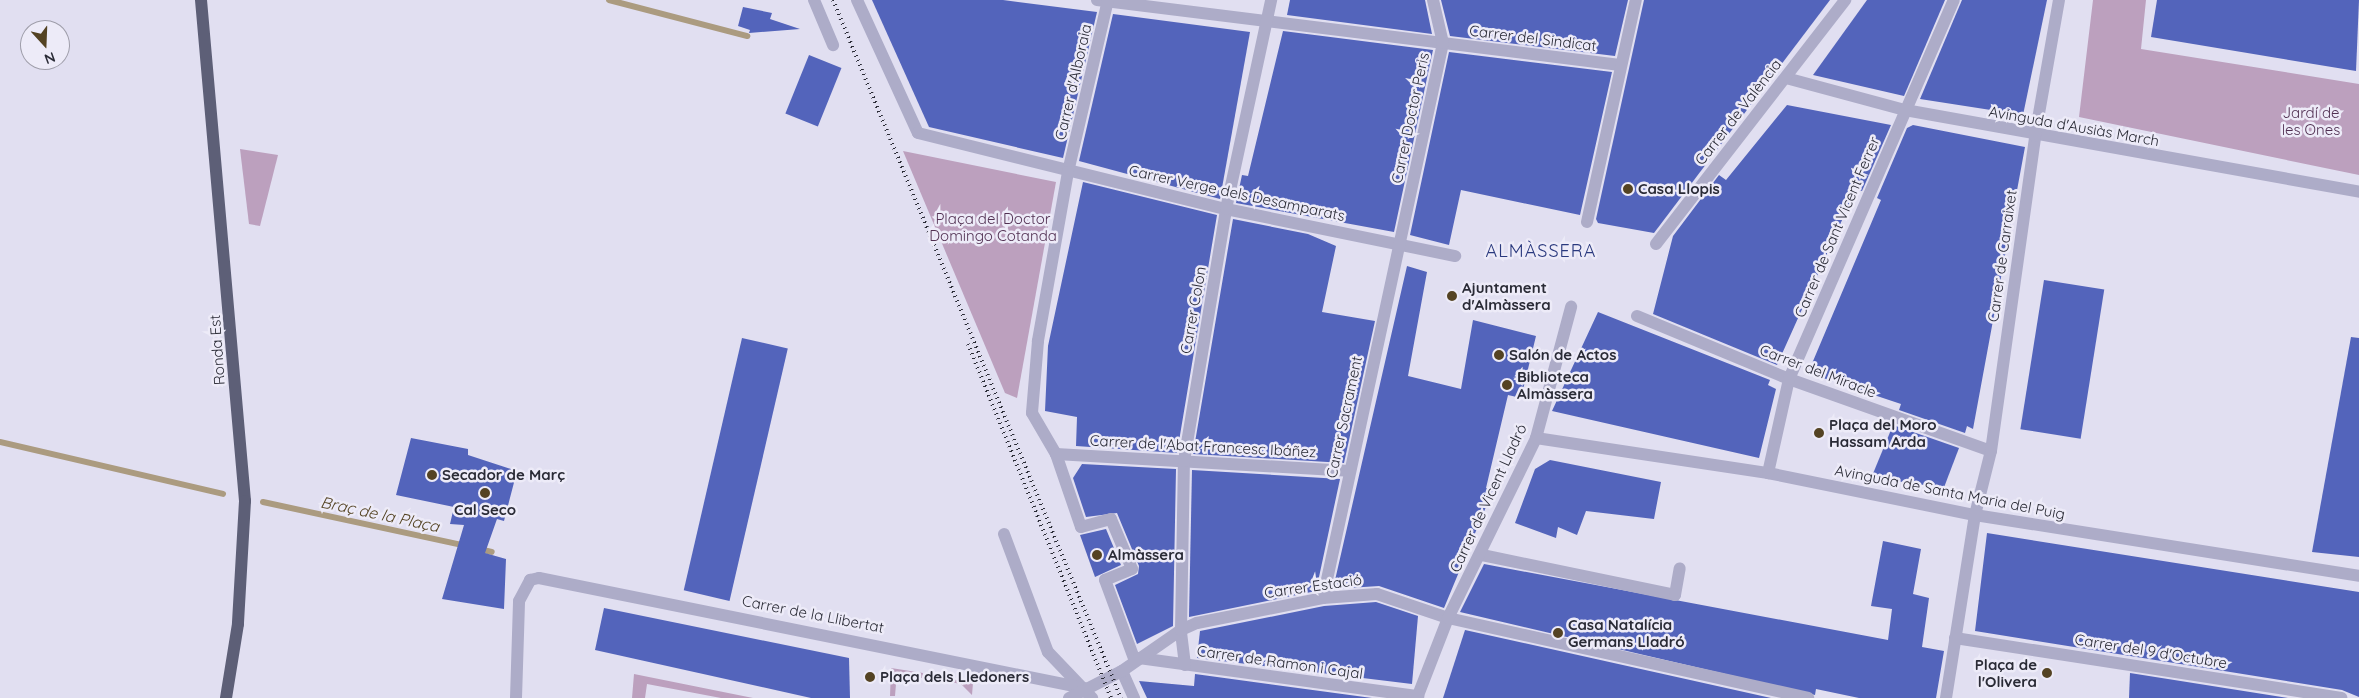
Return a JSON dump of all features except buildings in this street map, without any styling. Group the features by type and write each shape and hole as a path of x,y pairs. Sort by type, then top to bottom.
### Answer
{"main road":[{"name":"Ronda Est","path":"201,0 245,501 238,624 226,698"}],"street":[{"path":"814,0 833,45"},
{"path":"857,0 918,133 1068,172 1038,341 1032,413 1047,434 1056,454 1081,527 1112,518 1132,570 1104,580 1137,660"},
{"name":"Carrer Colon","path":"1185,666 1181,630 1184,461 1226,209 1271,0"},
{"name":"Carrer Doctor Peris","path":"1399,244 1440,42 1433,0"},
{"path":"1587,222 1620,65 1636,0"},
{"name":"Carrer de València","path":"1656,244 1845,0"},
{"name":"Carrer de Sant Vicent Ferrer","path":"1768,473 1789,379 1954,0"},
{"name":"Carrer de Carraixet","path":"1946,698 1975,515 1991,451 2035,136 2059,0"},
{"name":"Carrer del Sindicat","path":"1104,1 1620,65"},
{"name":"Carrer d'Alboraia","path":"1068,172 1104,1"},
{"name":"Avinguda d'Ausiàs March","path":"1786,78 1905,110 2035,136 2359,192"},
{"name":"Carrer Verge dels Desamparats","path":"1068,172 1226,209 1455,256"},
{"name":"Carrer Sacrament","path":"1323,598 1399,244"},
{"name":"Carrer de Vicent Lladró","path":"1417,697 1448,618 1482,555 1536,438 1571,307"},
{"name":"Carrer del Miracle","path":"1637,316 1789,379 1991,451"},
{"name":"Avinguda de Santa Maria del Puig","path":"1536,438 1768,473 1975,515 2359,576"},
{"name":"Carrer de l'Abat Francesc Ibáñez","path":"1056,454 1349,471"},
{"path":"1004,534 1048,652 1090,694"},
{"path":"1482,555 1674,595 1680,568"},
{"name":"Carrer de la Llibertat","path":"516,698 519,600 530,580 555,579 1090,694"},
{"name":"Carrer Estació","path":"1181,630 1231,614 1323,598 1376,594 1448,618 1808,698"},
{"path":"1069,698 1090,694 1181,630"},
{"name":"Carrer del 9 d'Octubre","path":"1955,638 2341,698"},
{"name":"Carrer de Ramon i Cajal","path":"1137,660 1417,697"},
{"path":"1122,671 1134,698"}],"green space":[{"name":"Jardí de les Ones","path":"2093,0 2146,0 2141,49 2359,84 2359,175 2079,117"},
{"path":"240,149 278,155 260,226 249,224"},
{"name":"Plaça del Doctor Domingo Cotanda","path":"903,151 1056,182 1017,398 1005,393"},
{"path":"891,668 923,673 922,678 905,675 896,684 895,696 890,696"},
{"path":"634,674 753,698 721,698 647,684 645,698 632,698"},
{"path":"934,675 973,683 972,695 961,684 933,679"}],"waterway":[{"path":"609,0 747,36"},
{"name":"Braç de la Plaça","path":"0,442 223,494"},
{"name":"Braç de la Plaça","path":"263,502 467,546"},
{"name":"Braç de la Plaça","path":"479,549 492,552"}],"railway":[{"path":"833,0 1121,698"},
{"path":"968,344 1111,698"}],"place":[{"name":"Casa Llopis","path":"1628,189"},
{"name":"Ajuntament d'Almàssera","path":"1452,296"},
{"name":"Salón de Actos","path":"1499,355"},
{"name":"Biblioteca Almàssera","path":"1507,385"},
{"name":"Plaça del Moro Hassam Arda","path":"1819,433"},
{"name":"Secador de Març","path":"432,475"},
{"name":"Cal Seco","path":"485,493"},
{"name":"Almàssera","path":"1097,555"},
{"name":"Casa Natalícia Germans Lladró","path":"1558,633"},
{"name":"Plaça de l'Olivera","path":"2047,673"},
{"name":"Plaça dels Lledoners","path":"870,677"}],"district":[{"name":"ALMÀSSERA","path":"1541,251"}]}
